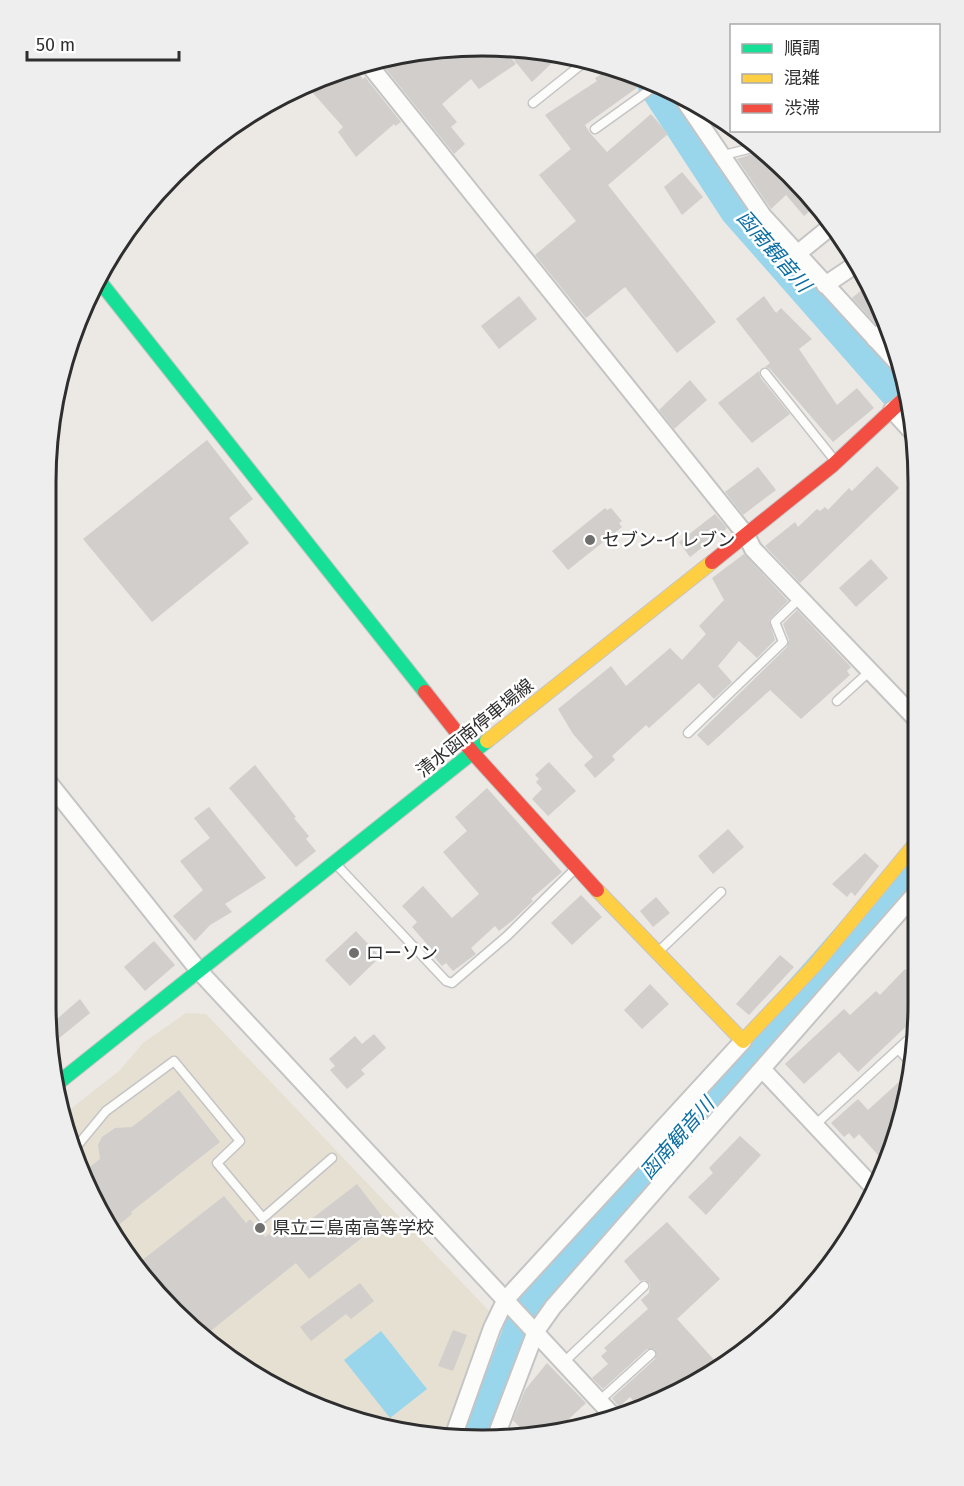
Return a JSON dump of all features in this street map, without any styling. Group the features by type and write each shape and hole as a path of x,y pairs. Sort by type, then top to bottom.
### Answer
{"street":[{"path":"373,70 746,535 753,549 908,711"},
{"path":"693,112 720,156 763,216 888,353"},
{"path":"797,254 826,230"},
{"path":"825,285 850,268"},
{"path":"103,286 473,753 577,868 743,1041"},
{"path":"875,339 881,333"},
{"name":"清水函南停車場線","path":"63,1079 836,463 901,402"},
{"path":"894,409 904,422"},
{"path":"56,792 200,972 609,1411"},
{"path":"456,1430 492,1328 506,1299 815,965 908,860"},
{"path":"498,1430 536,1331 553,1307 908,908"},
{"path":"763,1070 869,1183"}],"lane":[{"path":"533,103 578,67"},
{"path":"595,129 649,90"},
{"path":"720,156 748,149"},
{"path":"765,373 836,463"},
{"path":"688,733 783,642 775,622 800,598"},
{"path":"837,701 870,671"},
{"path":"335,863 446,981 452,983 498,944 577,868"},
{"path":"659,951 721,892"},
{"path":"815,1125 907,1041"},
{"path":"898,1049 905,1057"},
{"path":"79,1144 106,1111 174,1061 240,1141 217,1163 263,1218 332,1158"},
{"path":"564,1362 644,1286"},
{"path":"600,1401 651,1354"}],"shaded area":[{"name":"県立三島南高等学校","path":"186,1013 206,1014 491,1313 446,1429 372,1416 293,1387 245,1359 201,1325 180,1306 144,1264 127,1241 99,1193 78,1141 69,1110 119,1071 143,1043"}],"water":[{"path":"381,1331 427,1389 390,1418 344,1360"}],"building":[{"path":"454,56 510,56 516,64 479,89 471,79 442,104 457,122 451,127 465,144 454,154 384,67"},
{"path":"518,57 553,62 532,82 514,60"},
{"path":"603,73 638,87 585,125 607,152 651,114 668,134 608,185 716,322 677,353 625,287 586,318 535,255 576,221 539,175 571,149 545,115 597,81 595,78"},
{"path":"359,74 363,79 365,77 401,122 395,126 394,124 356,157 338,132 343,127 313,93 319,88"},
{"path":"754,154 784,180 811,210 804,216 786,195 771,209 737,159"},
{"path":"682,172 703,197 682,215 664,187"},
{"path":"863,289 877,321 875,323 852,298"},
{"path":"519,296 537,319 499,349 481,326"},
{"path":"764,296 776,313 781,308 812,339 799,349 837,405 857,388 874,408 833,442 770,369 765,367 770,363 736,319"},
{"path":"759,371 760,377 790,414 752,443 718,403"},
{"path":"690,380 707,400 674,429 659,410"},
{"path":"207,440 253,499 229,518 249,543 152,622 83,539"},
{"path":"877,466 899,488 800,583 765,546 795,522 798,527 817,509 820,511 825,507 828,510 849,488 852,491"},
{"path":"758,467 776,490 743,515 725,492"},
{"path":"605,508 607,510 611,508 622,521 619,523 622,527 568,570 552,551"},
{"path":"715,514 727,528 690,557 679,542"},
{"path":"744,554 788,601 769,620 775,640 757,658 739,641 718,666 732,682 714,699 699,683 649,728 646,725 612,756 615,760 595,778 584,765 593,757 573,734 558,709 611,666 626,686 670,648 682,660 706,634 699,626 724,600 712,578"},
{"path":"871,559 888,578 856,607 839,588"},
{"path":"797,610 851,667 847,671 850,675 801,719 770,690 708,746 697,735 787,647 789,640 783,624"},
{"path":"549,762 576,791 548,816 532,799 542,789 536,782 539,779 535,775"},
{"path":"255,765 296,817 294,818 309,836 306,839 316,851 296,867 229,788"},
{"path":"487,788 562,872 531,899 533,901 512,921 499,931 495,926 471,948 476,954 453,971 446,963 442,966 431,953 433,951 412,927 417,922 402,906 423,886 452,918 479,894 443,852 467,831 455,817"},
{"path":"209,807 266,878 225,904 232,912 210,925 195,941 173,916 203,890 180,861 210,838 194,818"},
{"path":"728,829 744,847 713,874 698,856"},
{"path":"865,853 879,866 855,896 851,892 847,897 832,884"},
{"path":"581,895 602,917 572,945 551,923"},
{"path":"656,897 670,913 653,927 640,911"},
{"path":"356,931 380,957 350,986 325,960"},
{"path":"154,941 175,965 145,991 124,967"},
{"path":"780,955 794,967 749,1015 736,1004"},
{"path":"905,969 908,972 908,1025 858,1072 839,1052 804,1084 785,1064 844,1009 850,1015 876,991 880,995"},
{"path":"650,984 669,1004 642,1029 624,1010"},
{"path":"80,999 90,1013 57,1040 56,1020"},
{"path":"374,1034 386,1048 361,1070 365,1074 347,1089 330,1070 335,1066 329,1059 355,1036 362,1044"},
{"path":"901,1080 894,1114 880,1157 859,1134 854,1139 849,1133 844,1137 831,1123 858,1099 868,1110"},
{"path":"179,1090 220,1142 131,1212 132,1214 118,1225 99,1193 88,1168 100,1159 98,1145 102,1137 115,1128 132,1127"},
{"path":"740,1136 761,1155 706,1215 688,1197 713,1173 709,1168"},
{"path":"357,1184 385,1220 309,1279 296,1263 209,1332 180,1306 142,1261 224,1196 246,1223 250,1219 265,1237 279,1226 288,1237"},
{"path":"667,1222 720,1279 677,1319 715,1361 671,1387 645,1398 635,1402 630,1397 619,1407 612,1398 655,1359 655,1349 647,1349 603,1389 592,1378 608,1364 601,1356 607,1351 604,1348 648,1309 641,1300 649,1293 650,1284 645,1280 640,1281 624,1261"},
{"path":"360,1283 374,1301 351,1319 346,1314 311,1341 300,1327"},
{"path":"453,1330 467,1335 453,1371 438,1366"},
{"path":"547,1363 586,1403 566,1422 521,1429 513,1420 525,1390"}],"waterway":[{"name":"函南観音川","path":"663,96 737,209 899,393"},
{"name":"函南観音川","path":"484,1430 531,1305 674,1138 908,873"}],"traffic: fast":[{"path":"103,286 425,692"},
{"path":"63,1079 487,741"}],"traffic: slow":[{"path":"487,741 712,562"},
{"path":"597,890 743,1041 815,965 908,853"}],"traffic: jam":[{"path":"712,562 833,465 901,402"},
{"path":"425,692 473,753 597,890"}],"place":[{"name":"セブン-イレブン","path":"590,540"},
{"name":"ローソン","path":"354,953"},
{"name":"県立三島南高等学校","path":"260,1228"}]}
